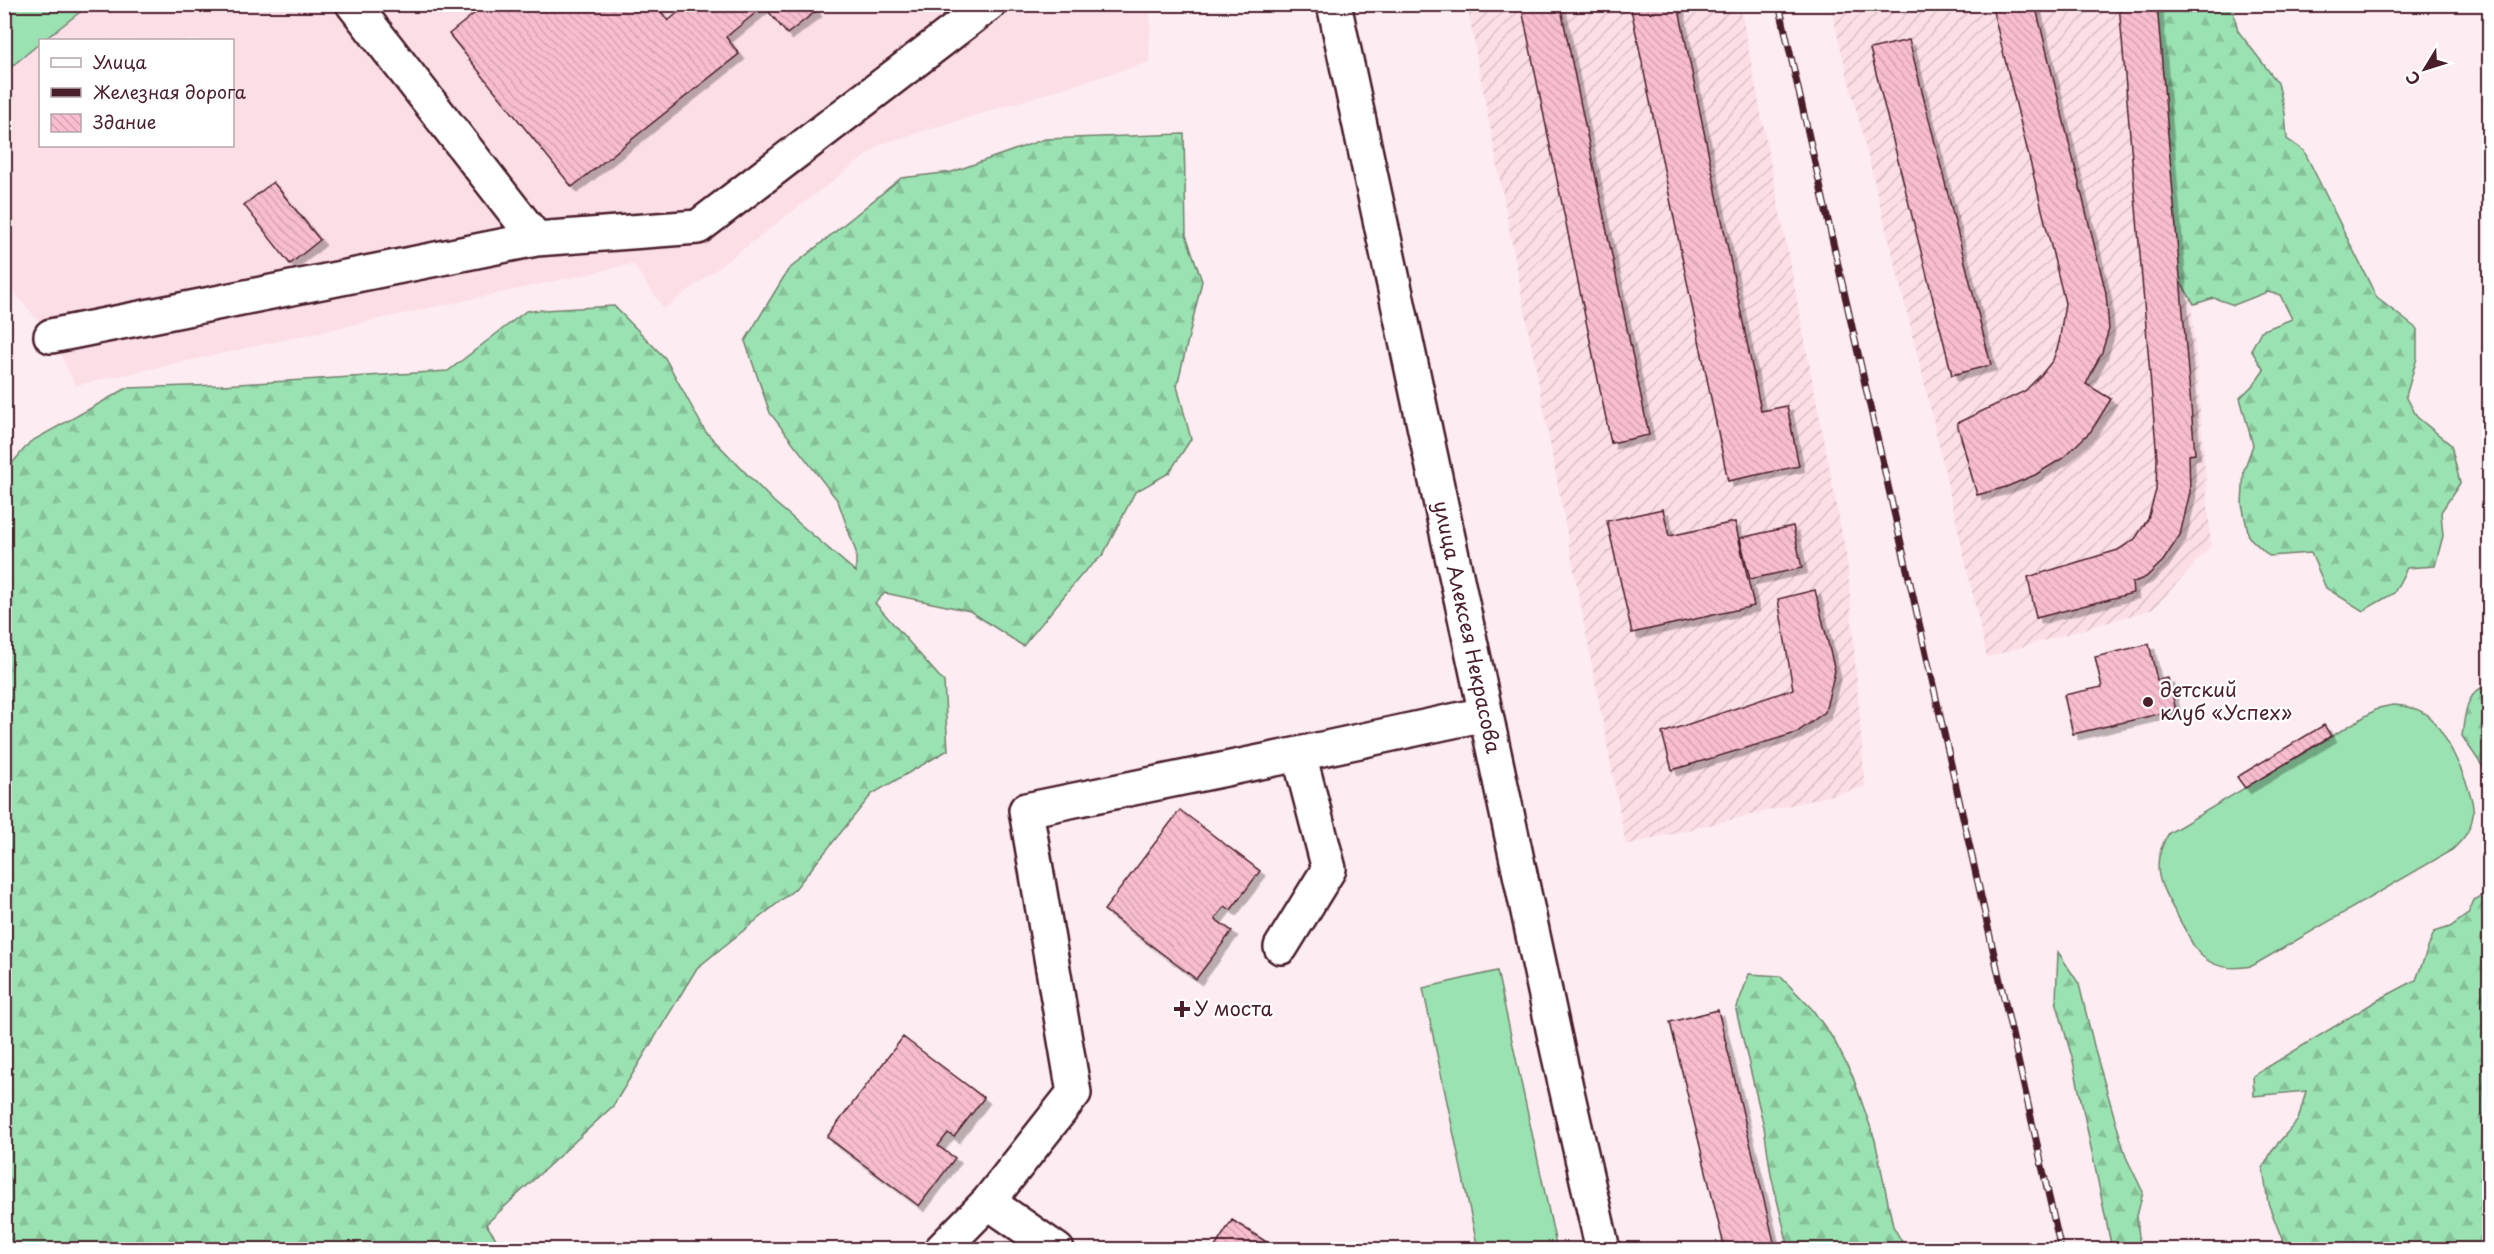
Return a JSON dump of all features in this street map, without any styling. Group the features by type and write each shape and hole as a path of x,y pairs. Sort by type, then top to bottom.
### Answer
{"street":[{"path":"353,4 536,239"},
{"path":"51,336 536,239 698,227 989,4"},
{"name":"улица Алексея Некрасова","path":"1334,4 1485,714 1603,1250"},
{"path":"941,1250 988,1202 1074,1093 1026,810 1485,714"},
{"path":"1281,947 1329,868 1299,754"},
{"path":"988,1202 1057,1250"}],"shaded area":[{"path":"4,5 1151,5 1149,62 881,144 664,309 633,264 76,385 51,336 5,281"},
{"path":"1467,5 1740,5 1847,560 1865,787 1626,845"},
{"path":"1830,5 2167,5 2211,546 2153,609 1987,657 1924,380"}],"green space":[{"path":"5,4 89,4 45,39 39,39 39,44 5,72"},
{"path":"2140,5 2232,5 2238,31 2278,83 2285,113 2287,139 2304,151 2377,298 2417,329 2417,358 2406,396 2417,417 2451,445 2460,483 2441,512 2443,536 2435,566 2407,568 2394,593 2363,611 2326,588 2311,553 2269,556 2249,537 2242,504 2244,470 2253,445 2240,398 2264,370 2251,350 2261,331 2292,319 2280,295 2267,292 2234,305 2214,298 2194,304 2160,248"},
{"path":"1184,134 1186,235 1202,281 1177,386 1191,439 1169,473 1135,492 1103,555 1083,573 1023,646 970,611 885,593 875,603 944,682 948,750 872,794 795,889 697,968 613,1106 486,1224 503,1249 5,1249 4,473 30,442 127,388 221,385 448,371 526,311 614,306 665,358 705,431 774,502 856,572 856,552 838,501 770,413 745,341 788,270 901,178 952,172 1045,139"},
{"path":"2490,685 2489,776 2462,736 2471,698 2481,688"},
{"path":"2393,705 2413,708 2427,715 2452,750 2473,806 2472,820 2463,838 2452,850 2252,966 2226,967 2208,961 2192,943 2160,881 2159,858 2169,833 2379,708"},
{"path":"2489,892 2489,1249 2282,1249 2282,1239 2268,1203 2263,1168 2273,1149 2298,1120 2306,1091 2254,1096 2253,1076 2378,1000 2416,980 2434,932 2450,927 2468,914 2474,900"},
{"path":"2058,952 2079,984 2096,1054 2126,1157 2143,1192 2137,1216 2140,1249 2112,1249 2073,1061 2056,1001"},
{"path":"1497,971 1557,1249 1478,1249 1423,988"},
{"path":"1749,974 1780,976 1812,1009 1834,1040 1853,1077 1875,1140 1893,1226 1906,1249 1789,1249 1771,1175 1764,1127 1736,1010"}],"building":[{"path":"486,4 655,4 668,21 688,4 811,4 816,11 787,34 764,6 726,37 739,54 572,187 449,34"},
{"path":"1521,4 1560,4 1649,435 1611,443"},
{"path":"1630,4 1678,4 1761,411 1787,406 1799,466 1728,481"},
{"path":"2001,4 2035,4 2106,293 2109,329 2102,352 2086,384 2111,399 2091,431 2063,458 2035,475 2006,487 1977,495 1957,423 2025,391 2041,375 2053,360 2059,343 2065,303 1992,7"},
{"path":"2119,4 2157,4 2195,454 2189,455 2190,492 2180,535 2163,561 2146,577 2132,583 2133,593 2036,618 2028,577 2118,550 2135,539 2148,519 2156,490 2157,458"},
{"path":"1909,40 1991,365 1952,375 1870,49"},
{"path":"273,182 320,240 290,264 244,205"},
{"path":"1663,509 1669,536 1735,522 1754,606 1632,633 1607,521"},
{"path":"1793,526 1802,568 1750,579 1740,538"},
{"path":"1815,590 1835,671 1825,712 1796,733 1672,770 1662,733 1793,689 1778,599"},
{"path":"2149,644 2157,680 2168,678 2176,710 2073,734 2064,695 2102,687 2095,657"},
{"path":"2324,725 2331,736 2245,788 2237,777"},
{"path":"1180,810 1260,871 1231,910 1225,906 1215,919 1232,931 1196,979 1104,910"},
{"path":"1718,1010 1776,1250 1725,1250 1670,1022"},
{"path":"903,1037 984,1098 954,1137 948,1133 938,1146 955,1158 919,1206 827,1137"},
{"path":"1232,1220 1279,1250 1213,1250"}],"railway":[{"path":"1779,4 2061,1250"}],"place":[{"name":"детский клуб «Успех»","path":"2148,702"},
{"name":"У моста","path":"1182,1009"}]}
